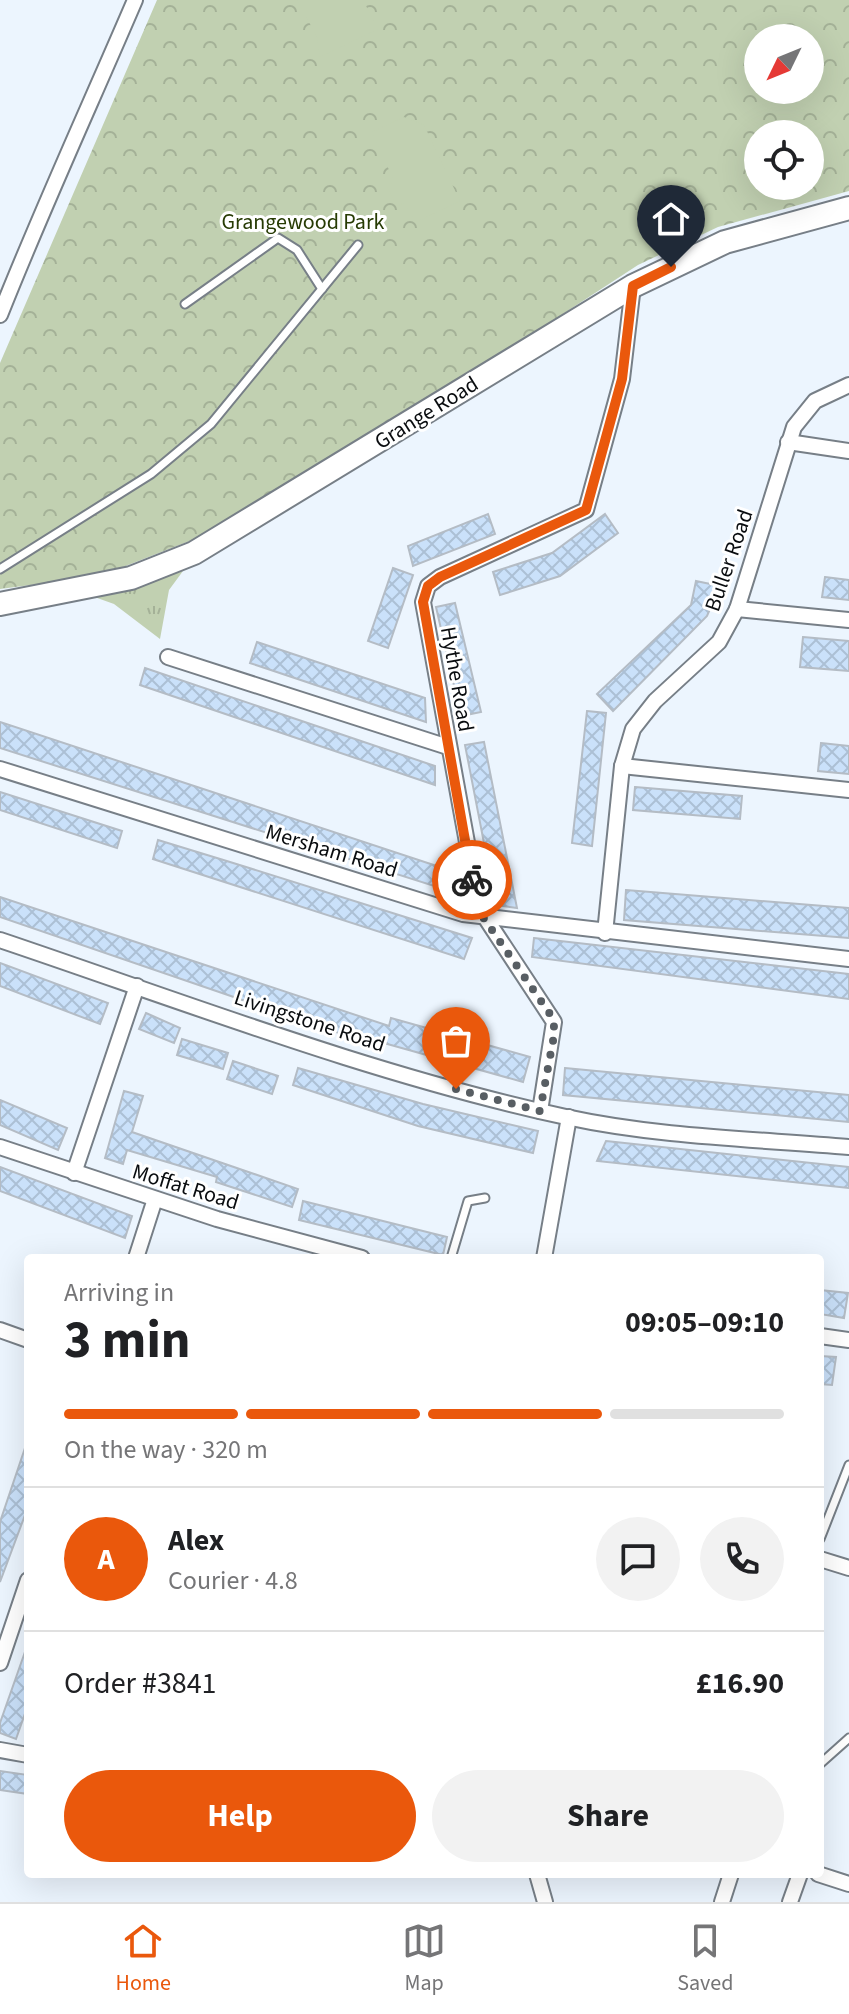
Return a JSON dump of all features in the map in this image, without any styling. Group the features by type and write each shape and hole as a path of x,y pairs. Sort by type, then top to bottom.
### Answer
{"main road":[{"name":"Grange Road","path":"0,604 131,578 194,553 633,286 725,242 849,208"}],"street":[{"path":"0,315 38,219 84,123 135,0"},
{"name":"Hythe Road","path":"540,1111 554,1022 483,917 448,747 423,602 428,586 440,577 586,510 622,379 633,286"},
{"name":"Buller Road","path":"605,933 626,747 643,714 708,656 737,609 788,442 799,418 815,401 849,385"},
{"path":"788,442 849,451"},
{"path":"737,609 849,620"},
{"path":"168,657 448,747"},
{"path":"622,766 849,790"},
{"name":"Mersham Road","path":"0,769 463,914 605,933 849,959"},
{"name":"Livingstone Road","path":"0,940 428,1082 540,1111 651,1130 849,1147"},
{"path":"74,1173 137,986"},
{"path":"545,1254 569,1117"},
{"name":"Moffat Road","path":"0,1147 155,1199 348,1254"},
{"path":"137,1254 155,1199"},
{"path":"0,1330 24,1339"},
{"path":"824,1337 849,1340"},
{"path":"824,1560 849,1568"},
{"path":"0,1663 24,1592"},
{"path":"0,1750 24,1754"},
{"path":"824,1876 849,1884"},
{"path":"538,1878 545,1902"},
{"path":"722,1902 730,1878"},
{"path":"790,1902 799,1878"}],"lane":[{"path":"185,304 278,238 297,250 322,289"},
{"path":"0,569 111,501 182,450 235,397 358,245"},
{"path":"452,1254 468,1201 485,1198"},
{"path":"824,1529 849,1465"},
{"path":"824,1760 849,1738"}],"green space":[{"name":"Grangewood Park","path":"157,0 849,0 849,191 824,198 824,120 744,120 744,200 816,200 718,227 638,265 251,517 100,576 0,589 0,363"},
{"path":"297,0 363,0 378,29 320,57 317,37"},
{"path":"404,117 424,125 460,201 416,222 404,203 397,206 387,186 394,181 372,132"},
{"path":"183,571 169,590 160,639 114,604 86,594 135,587"}],"building":[{"path":"488,514 495,534 413,566 408,546"},
{"path":"605,514 618,533 560,576 500,595 493,572 552,553"},
{"path":"393,568 413,575 388,648 368,641"},
{"path":"825,577 849,580 849,600 822,597"},
{"path":"696,581 720,586 707,616 613,711 597,694 691,605"},
{"path":"455,603 481,712 461,716 436,607"},
{"path":"803,637 849,641 849,671 800,667"},
{"path":"257,642 425,698 426,722 250,663"},
{"path":"145,668 435,766 435,785 140,685"},
{"path":"587,711 606,713 592,846 572,843"},
{"path":"0,722 455,872 453,892 0,748"},
{"path":"484,742 517,908 496,905 465,745"},
{"path":"821,743 849,746 849,774 818,771"},
{"path":"635,787 742,796 740,819 633,810"},
{"path":"0,792 122,831 117,848 0,810"},
{"path":"158,840 472,938 464,959 153,859"},
{"path":"626,890 849,908 849,938 624,920"},
{"path":"0,897 389,1026 391,1018 530,1057 523,1082 366,1038 365,1042 0,917"},
{"path":"534,938 849,974 849,999 532,957"},
{"path":"0,963 108,1003 100,1024 0,986"},
{"path":"146,1013 180,1028 174,1043 139,1029"},
{"path":"182,1039 228,1053 223,1069 177,1055"},
{"path":"233,1061 278,1076 272,1094 227,1079"},
{"path":"298,1068 423,1104 538,1131 533,1153 418,1126 293,1085"},
{"path":"565,1068 849,1095 849,1122 563,1095"},
{"path":"124,1091 143,1096 132,1132 298,1189 292,1207 216,1182 217,1177 127,1150 123,1164 105,1158"},
{"path":"0,1100 67,1128 58,1150 0,1125"},
{"path":"606,1141 849,1167 849,1188 597,1161"},
{"path":"0,1167 132,1216 125,1238 0,1191"},
{"path":"303,1201 447,1237 443,1254 439,1254 299,1220"},
{"path":"824,1290 848,1293 844,1318 824,1315"},
{"path":"824,1356 836,1357 832,1385 824,1384"},
{"path":"24,1451 24,1518 0,1582 0,1522"},
{"path":"24,1655 24,1716 16,1739 0,1733 0,1723"},
{"path":"0,1771 24,1774 24,1793 0,1790"}],"way so far":[{"path":"456,1089 540,1111 555,1030 550,1014 483,917 472,880"}],"route":[{"path":"472,880 423,602 428,586 440,577 586,510 591,501 622,379 633,286 671,267"}]}
